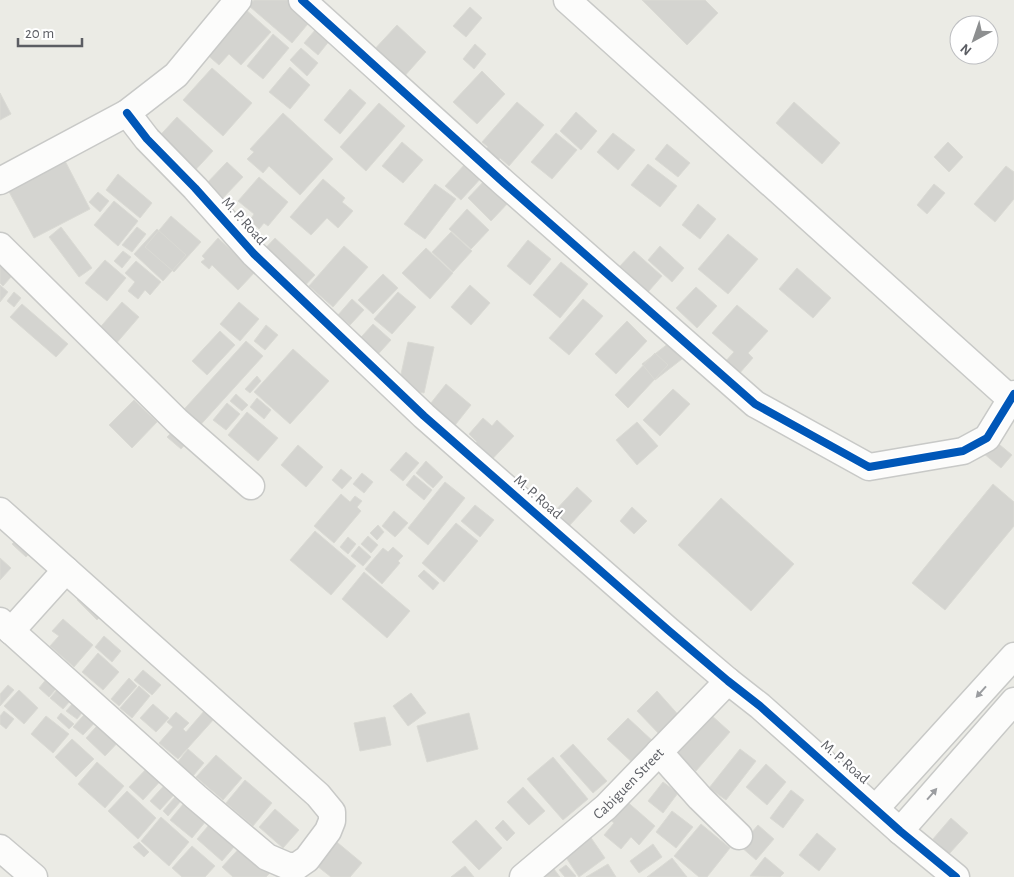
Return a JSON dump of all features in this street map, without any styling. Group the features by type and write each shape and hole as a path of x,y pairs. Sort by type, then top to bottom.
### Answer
{"street":[{"path":"0,181 127,113 176,75 238,0"},
{"path":"302,0 504,183 755,404 869,468 963,451 987,438 1013,398 567,0"},
{"name":"M. P. Road","path":"127,113 147,139 195,188 254,254 424,416 728,681 760,706 900,831 956,877"},
{"path":"0,246 176,421 251,486"},
{"path":"0,511 318,795 332,812 332,821 328,831 307,859 297,866 288,866 267,857 196,797 6,626 66,570"},
{"path":"876,808 1014,656"},
{"name":"Cabiguen Street","path":"523,877 606,807 728,681"},
{"path":"900,831 1014,702"},
{"path":"659,752 700,798 740,836"},
{"path":"0,848 34,877"}],"building":[{"path":"254,0 290,0 312,19 292,43 249,6"},
{"path":"642,0 705,0 718,13 687,45"},
{"path":"470,7 482,18 466,37 453,26"},
{"path":"244,8 271,32 241,65 229,54 219,65 204,52"},
{"path":"397,25 426,52 402,79 372,52"},
{"path":"316,29 330,40 318,55 304,43"},
{"path":"273,34 289,48 263,79 247,66"},
{"path":"475,44 486,54 474,69 463,59"},
{"path":"301,48 318,63 307,76 290,60"},
{"path":"290,67 310,85 290,109 269,92"},
{"path":"212,68 252,103 223,136 183,100"},
{"path":"482,71 505,94 477,124 453,102"},
{"path":"350,89 366,103 340,134 324,120"},
{"path":"0,93 11,114 0,120"},
{"path":"517,102 544,125 509,166 500,158 493,165 482,155 488,147 482,142"},
{"path":"794,102 840,143 822,164 776,123"},
{"path":"379,103 405,126 366,171 340,147"},
{"path":"576,112 597,131 581,150 560,131"},
{"path":"283,113 333,159 300,195 269,166 263,173 247,159 254,152 250,149"},
{"path":"177,117 213,151 188,178 152,144"},
{"path":"556,133 577,150 552,179 531,162"},
{"path":"613,133 635,150 618,170 597,152"},
{"path":"402,142 423,160 403,183 382,166"},
{"path":"948,142 963,157 949,172 934,157"},
{"path":"667,144 690,163 678,177 655,159"},
{"path":"64,159 90,209 34,238 7,188"},
{"path":"227,162 243,177 221,200 205,185"},
{"path":"466,163 482,177 461,200 445,186"},
{"path":"648,164 677,186 660,207 631,185"},
{"path":"1006,166 1014,172 1014,199 995,222 974,204"},
{"path":"118,174 152,203 140,218 106,190"},
{"path":"259,177 288,202 268,226 264,223 259,229 250,220 254,214 238,201"},
{"path":"323,179 345,198 342,202 353,211 338,228 327,218 311,235 290,217"},
{"path":"486,179 509,202 491,221 468,198"},
{"path":"435,184 456,199 425,239 404,224"},
{"path":"934,184 945,193 927,214 917,205"},
{"path":"98,192 109,201 100,212 89,202"},
{"path":"114,201 138,221 118,246 94,225"},
{"path":"698,204 716,219 700,239 682,225"},
{"path":"467,209 489,230 471,249 449,229"},
{"path":"171,216 201,242 174,272 145,247"},
{"path":"61,227 92,268 79,277 49,237"},
{"path":"137,227 146,234 132,252 122,245"},
{"path":"157,229 186,255 163,281 134,254"},
{"path":"451,232 472,251 453,272 432,252"},
{"path":"728,234 758,259 728,294 698,269"},
{"path":"218,238 255,272 238,290 212,265 209,269 201,262 205,259 202,256"},
{"path":"275,238 315,275 298,293 258,256"},
{"path":"528,240 551,259 530,285 507,266"},
{"path":"344,246 368,267 333,307 309,286"},
{"path":"660,246 684,268 672,282 648,260"},
{"path":"426,248 453,273 430,299 402,273"},
{"path":"123,251 131,257 122,268 114,261"},
{"path":"634,251 662,276 648,292 620,266"},
{"path":"0,254 18,269 3,286 0,283"},
{"path":"105,260 126,278 107,301 85,283"},
{"path":"136,261 161,282 150,295 145,290 138,299 128,291 135,282 125,273"},
{"path":"561,262 588,284 560,318 533,295"},
{"path":"797,268 831,298 813,318 779,289"},
{"path":"383,274 398,288 373,314 358,300"},
{"path":"0,285 8,292 0,302"},
{"path":"470,285 490,303 471,325 451,307"},
{"path":"696,287 717,306 697,328 676,308"},
{"path":"14,292 21,298 14,307 7,301"},
{"path":"398,292 416,307 392,334 374,319"},
{"path":"352,299 364,310 350,325 338,315"},
{"path":"583,299 603,316 569,355 549,338"},
{"path":"122,302 139,317 114,346 97,331"},
{"path":"239,302 259,319 240,341 220,324"},
{"path":"22,304 68,344 56,357 10,317"},
{"path":"737,305 768,331 748,353 753,358 738,375 724,363 734,352 712,333"},
{"path":"627,321 647,341 616,374 595,354"},
{"path":"373,324 391,340 371,362 353,346"},
{"path":"266,325 278,335 265,350 254,341"},
{"path":"220,331 235,345 207,375 192,361"},
{"path":"246,341 263,356 195,431 178,416"},
{"path":"408,342 434,347 424,393 398,388"},
{"path":"669,343 682,359 655,380 642,364"},
{"path":"293,349 329,381 290,424 254,392"},
{"path":"655,353 668,365 628,408 615,395"},
{"path":"257,376 261,381 250,393 245,389"},
{"path":"446,384 471,405 452,429 427,408"},
{"path":"673,389 690,404 660,436 643,420"},
{"path":"236,394 248,405 242,411 230,401"},
{"path":"257,398 271,410 264,419 250,407"},
{"path":"134,400 157,422 132,448 109,425"},
{"path":"227,403 240,414 226,430 213,420"},
{"path":"247,412 278,438 258,461 228,435"},
{"path":"483,418 492,426 497,420 514,436 485,467 468,452 477,442 469,434"},
{"path":"637,422 658,446 637,465 616,440"},
{"path":"176,428 189,440 181,449 167,437"},
{"path":"994,440 1012,455 1001,468 983,453"},
{"path":"298,445 323,467 306,487 281,465"},
{"path":"406,452 419,463 403,481 390,470"},
{"path":"426,461 443,477 433,488 416,473"},
{"path":"341,469 352,478 342,489 332,480"},
{"path":"362,473 373,482 364,493 353,484"},
{"path":"414,475 432,490 424,500 406,485"},
{"path":"445,482 465,498 428,545 408,528"},
{"path":"993,484 1014,502 1014,526 945,610 912,583"},
{"path":"577,487 592,501 569,526 554,512"},
{"path":"341,494 350,502 355,496 362,501 357,507 361,511 334,543 314,526"},
{"path":"721,498 794,564 751,611 678,545"},
{"path":"475,505 494,520 480,537 461,521"},
{"path":"632,507 647,521 634,534 620,521"},
{"path":"394,511 408,523 395,537 382,526"},
{"path":"456,523 478,541 444,582 422,563"},
{"path":"378,525 384,532 377,540 370,533"},
{"path":"315,531 356,566 331,595 290,560"},
{"path":"22,534 36,546 26,557 12,544"},
{"path":"368,536 378,545 371,553 361,544"},
{"path":"348,537 356,544 348,554 340,547"},
{"path":"359,546 371,557 363,566 351,556"},
{"path":"393,547 403,556 398,561 400,563 382,584 365,569 383,548 388,552"},
{"path":"0,558 11,568 0,580"},
{"path":"424,570 439,583 433,590 418,576"},
{"path":"364,572 410,611 387,638 342,599"},
{"path":"86,591 106,610 97,620 77,600"},
{"path":"63,619 93,645 74,667 50,646 59,636 52,631"},
{"path":"104,636 121,651 112,662 95,647"},
{"path":"98,653 119,672 103,690 82,672"},
{"path":"143,670 161,685 152,695 134,680"},
{"path":"53,671 63,681 49,697 39,688"},
{"path":"129,678 137,686 119,706 111,699"},
{"path":"8,685 14,690 0,706 0,694"},
{"path":"139,686 150,696 132,718 120,708"},
{"path":"19,690 38,708 24,724 4,706"},
{"path":"57,690 70,701 63,709 50,698"},
{"path":"657,691 682,719 662,737 637,711"},
{"path":"411,693 426,713 408,726 393,706"},
{"path":"80,695 90,703 77,719 66,711"},
{"path":"153,704 169,718 156,732 140,718"},
{"path":"93,705 103,714 83,735 73,727"},
{"path":"205,710 214,719 178,759 159,743 173,727 167,722 176,712 189,723 183,729 186,732"},
{"path":"4,711 14,719 6,729 0,724 0,716"},
{"path":"61,713 74,724 69,729 57,718"},
{"path":"469,713 478,749 427,762 417,726"},
{"path":"710,714 730,732 696,771 676,754"},
{"path":"46,716 69,734 53,753 31,734"},
{"path":"105,717 124,736 105,756 86,738"},
{"path":"385,717 391,745 360,751 354,723"},
{"path":"628,718 656,744 636,766 607,739"},
{"path":"72,739 94,759 76,777 55,757"},
{"path":"573,744 607,781 593,793 560,756"},
{"path":"188,749 204,763 193,776 177,763"},
{"path":"740,749 756,761 726,800 709,788"},
{"path":"216,755 242,778 223,800 196,777"},
{"path":"553,757 588,799 563,820 527,779"},
{"path":"97,762 124,786 105,808 78,784"},
{"path":"766,764 786,782 767,805 746,787"},
{"path":"150,765 164,777 143,800 129,787"},
{"path":"170,779 180,788 160,810 150,801"},
{"path":"245,780 272,803 253,826 226,803"},
{"path":"663,782 678,793 663,813 648,801"},
{"path":"523,787 545,811 529,825 507,802"},
{"path":"181,790 187,794 168,816 163,811"},
{"path":"791,790 804,800 783,828 770,818"},
{"path":"127,791 156,818 138,839 108,811"},
{"path":"189,797 211,815 192,838 170,820"},
{"path":"624,799 655,826 639,845 631,837 621,849 604,835 614,823 608,818"},
{"path":"275,809 299,830 283,848 259,827"},
{"path":"672,811 693,827 676,848 656,832"},
{"path":"161,817 189,842 169,866 141,841"},
{"path":"215,818 240,840 222,861 197,839"},
{"path":"951,818 968,833 949,854 933,839"},
{"path":"476,820 502,848 479,870 452,842"},
{"path":"503,820 515,833 507,841 495,828"},
{"path":"701,824 730,848 707,877 699,877 674,856"},
{"path":"758,825 774,839 756,860 740,846"},
{"path":"587,832 605,858 579,877 561,850"},
{"path":"817,833 836,849 819,871 799,855"},
{"path":"332,838 362,863 350,877 331,877 312,862"},
{"path":"139,842 149,852 144,857 133,847"},
{"path":"245,842 274,869 266,877 233,877 222,867"},
{"path":"653,844 662,857 639,873 630,861"},
{"path":"192,846 215,866 205,877 182,877 172,868"},
{"path":"765,857 784,873 780,877 750,876"},
{"path":"672,858 687,877 647,877"},
{"path":"548,861 560,877 527,877"},
{"path":"608,864 616,877 586,877"},
{"path":"566,865 575,877 565,877 559,870"},
{"path":"465,866 474,877 451,877"}],"cycle path":[{"path":"302,0 504,183 755,404 869,467 963,451 987,438 1014,394"},
{"path":"127,113 147,139 195,188 254,254 424,416 668,630 760,706 900,831 956,877"}]}
